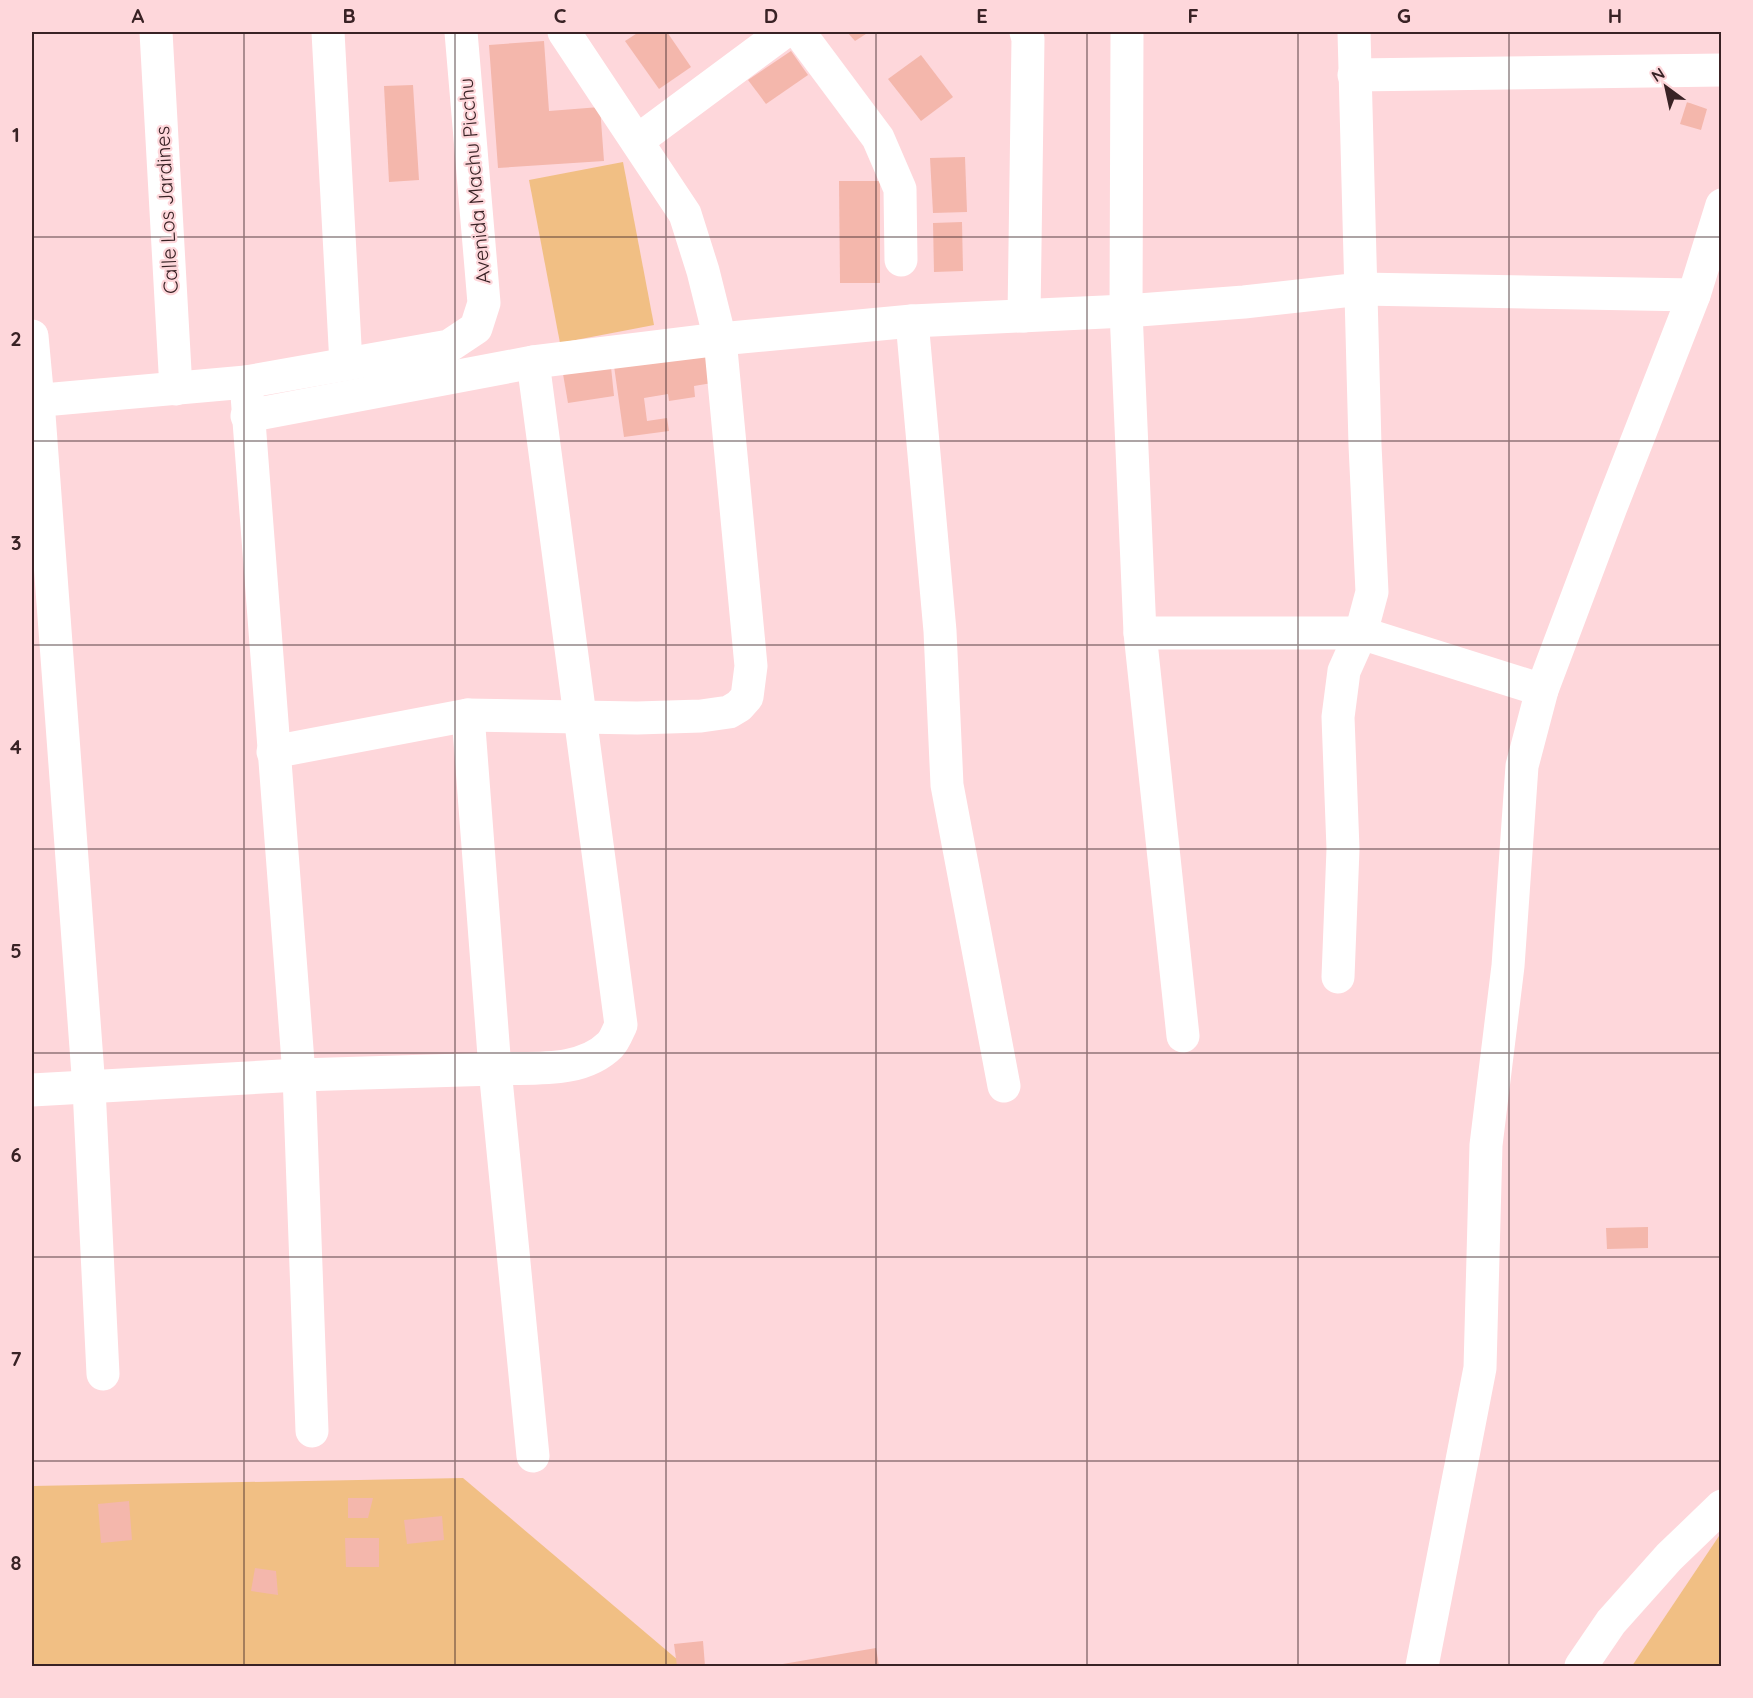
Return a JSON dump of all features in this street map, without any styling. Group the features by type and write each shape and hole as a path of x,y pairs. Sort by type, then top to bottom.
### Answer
{"street":[{"name":"Calle Los Jardines","path":"156,32 176,389"},
{"path":"35,401 246,382 346,364 328,32"},
{"name":"Avenida Machu Picchu","path":"346,364 449,346 476,328 484,303 461,32"},
{"path":"273,752 468,715 579,718 701,716 729,712 747,697 751,666 720,339 703,271 685,214 564,32"},
{"path":"637,141 784,32"},
{"path":"799,32 878,138 900,189 901,260"},
{"path":"1024,316 1028,39 1026,32"},
{"path":"1338,977 1342,849 1338,717 1344,671 1361,633 1371,592 1354,32"},
{"path":"1127,35 1126,311 1140,633 1183,1036"},
{"path":"1354,75 1722,70"},
{"path":"1422,1666 1480,1368 1486,1144 1508,966 1522,766 1542,690 1694,296 1722,205"},
{"path":"247,416 533,362 720,339 912,321 1126,311 1244,302 1361,289 1694,296"},
{"path":"912,321 940,630 947,785 1004,1086"},
{"path":"32,336 35,401 89,1088 103,1374"},
{"path":"32,1090 299,1075 561,1066 590,1060 612,1044 621,1024 533,362"},
{"path":"246,382 299,1075 312,1431"},
{"path":"1140,633 1361,633 1542,690"},
{"path":"468,715 495,1069 533,1456"},
{"path":"1581,1666 1611,1622 1669,1557 1722,1506"}],"shaded area":[{"path":"623,162 654,325 560,343 529,180"},
{"path":"463,1478 685,1666 32,1666 32,1486"},
{"path":"1721,1533 1721,1666 1632,1666"}],"building":[{"path":"639,32 667,32 691,67 659,89 625,41"},
{"path":"847,32 869,32 855,41"},
{"path":"544,41 549,111 600,107 604,161 498,168 489,45"},
{"path":"791,51 808,75 766,104 748,80"},
{"path":"921,55 953,97 921,121 888,79"},
{"path":"413,85 419,180 389,182 384,86"},
{"path":"1687,102 1707,109 1701,130 1680,124"},
{"path":"965,157 967,212 933,213 930,158"},
{"path":"839,181 880,181 880,283 840,283"},
{"path":"962,222 963,271 934,272 933,223"},
{"path":"714,351 718,382 694,386 695,397 669,401 668,394 644,398 647,421 667,418 669,431 624,437 614,366"},
{"path":"611,367 614,396 568,403 563,374"},
{"path":"1648,1227 1648,1248 1607,1249 1606,1228"},
{"path":"348,1498 373,1498 368,1518 348,1518"},
{"path":"129,1501 132,1540 101,1543 98,1504"},
{"path":"442,1516 444,1540 407,1544 404,1520"},
{"path":"345,1538 379,1538 379,1567 346,1567"},
{"path":"255,1568 276,1571 278,1595 251,1591"},
{"path":"703,1641 705,1666 677,1666 674,1644"},
{"path":"876,1648 879,1666 777,1666 777,1665"}]}
